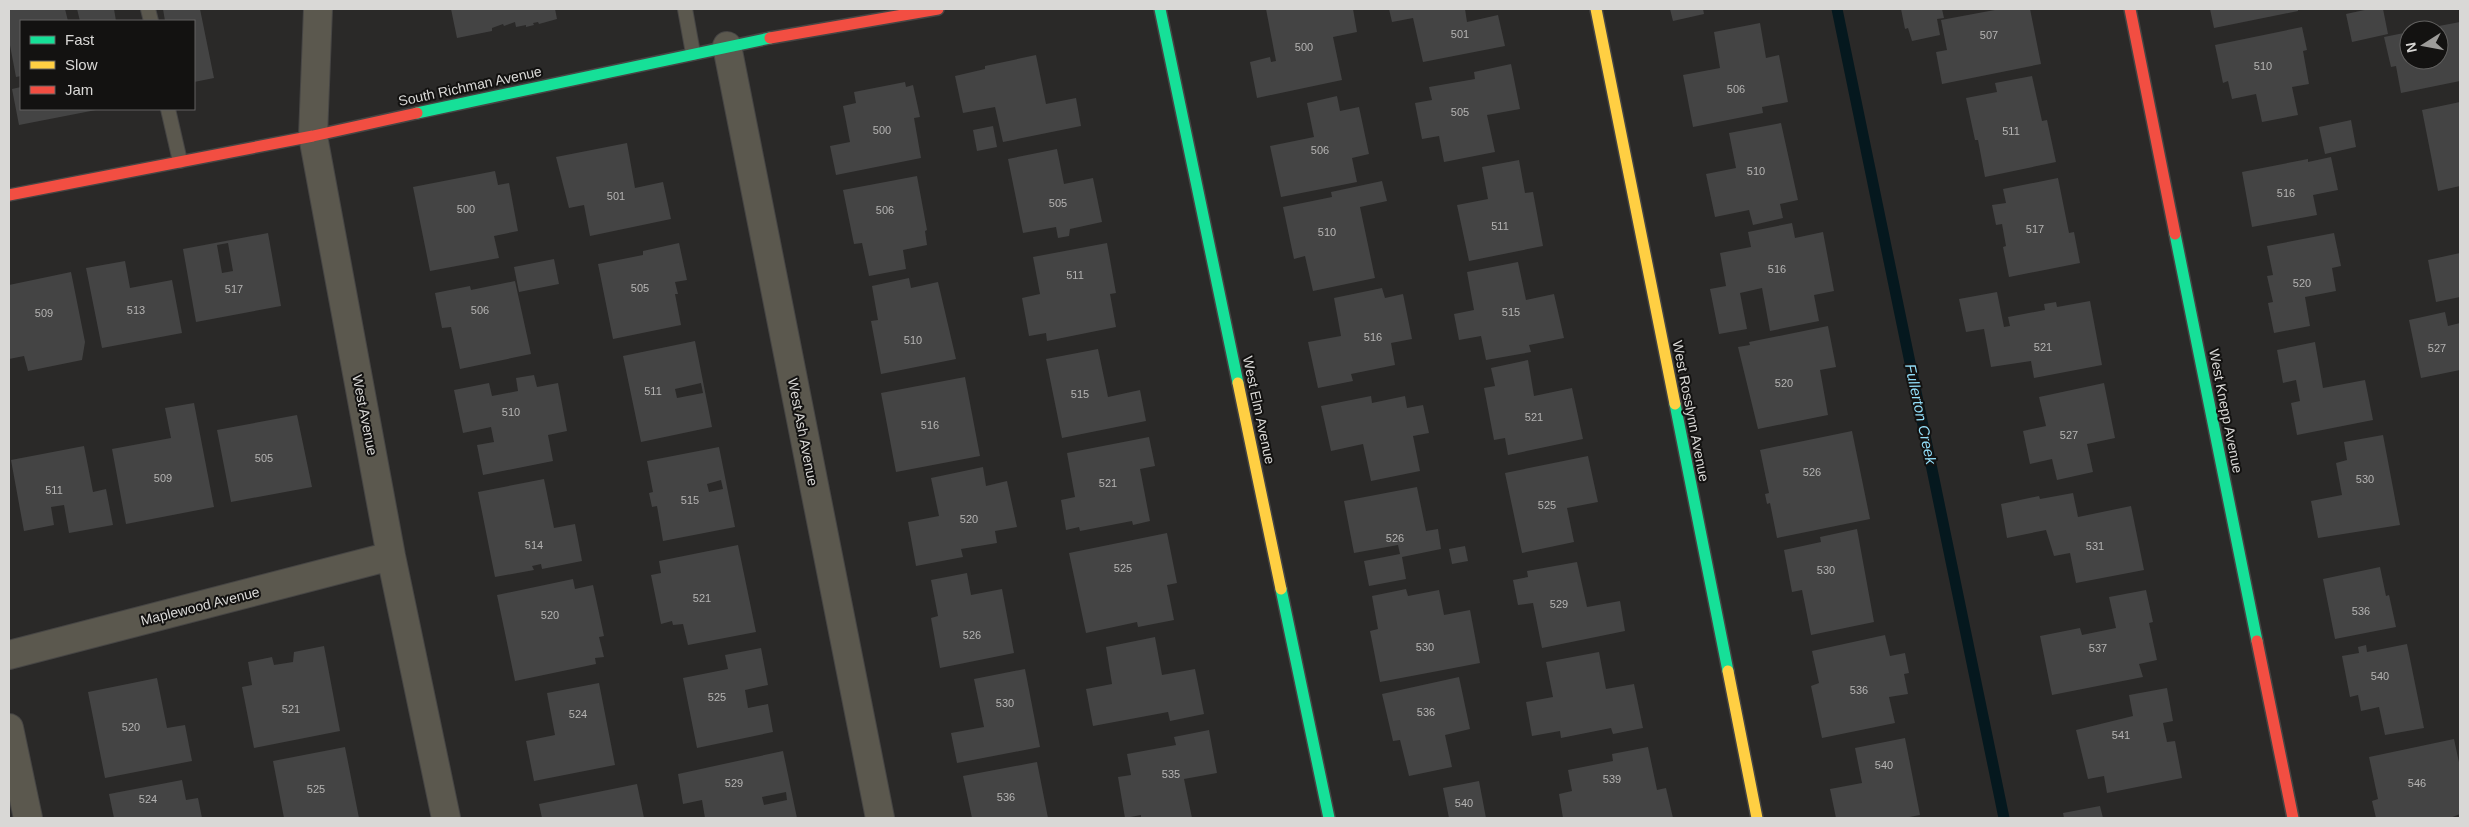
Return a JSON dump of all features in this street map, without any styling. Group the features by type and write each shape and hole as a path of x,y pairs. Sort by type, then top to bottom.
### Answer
{"street":[{"name":"West Avenue","path":"318,9 313,136 391,556 446,818"},
{"name":"South Richman Avenue","path":"9,195 313,136 727,46 938,9"},
{"name":"West Elm Avenue","path":"1160,9 1329,818"},
{"name":"West Rosslynn Avenue","path":"1596,9 1757,818"},
{"name":"West Knepp Avenue","path":"2130,9 2293,818"},
{"name":"West Ash Avenue","path":"727,46 880,818"},
{"name":"Maplewood Avenue","path":"9,655 391,556"},
{"path":"9,728 28,818"}],"lane":[{"path":"685,9 693,53"},
{"path":"168,110 180,161"}],"building":[{"path":"9,9 65,9 68,20 20,20 20,76 16,77 9,40"},
{"path":"77,9 114,9 116,20 80,20"},
{"path":"163,9 200,9 214,78 195,82 195,20 165,20"},
{"path":"451,9 555,9 557,19 539,24 538,22 533,23 534,25 526,27 526,25 516,27 515,22 504,26 503,24 492,28 492,31 457,38"},
{"path":"1266,9 1353,9 1357,32 1333,37 1342,80 1257,98 1250,62 1270,57 1271,62 1276,61"},
{"path":"1389,9 1465,9 1467,22 1498,15 1505,46 1423,62 1413,18 1392,22"},
{"path":"1670,9 1703,9 1704,14 1673,21"},
{"path":"1901,9 1942,9 1944,18 1937,19 1940,35 1912,41 1908,28 1905,29"},
{"path":"2000,9 2030,9 2041,64 1942,84 1936,52 1947,50 1941,20"},
{"path":"2210,9 2298,9 2298,11 2214,28"},
{"path":"2369,9 2383,9 2388,34 2352,42 2346,14"},
{"path":"2460,22 2460,81 2401,93 2396,66 2391,67 2384,37 2399,34 2399,70 2449,70 2449,24"},
{"path":"1760,23 1766,58 1779,55 1788,102 1762,107 1763,113 1693,127 1683,75 1720,68 1714,32"},
{"path":"2302,27 2307,50 2303,51 2309,84 2292,87 2298,115 2262,122 2256,94 2232,99 2228,81 2223,83 2215,45"},
{"path":"1036,55 1046,104 1076,98 1081,126 1003,142 995,107 963,113 955,76 985,69 985,66"},
{"path":"1511,64 1520,109 1487,115 1495,152 1444,162 1439,136 1422,139 1415,103 1432,100 1429,87 1475,79 1474,72"},
{"path":"2032,76 2042,121 2047,120 2056,162 1985,177 1978,140 1975,140 1966,98 1997,92 1995,83"},
{"path":"905,82 906,87 913,85 920,117 914,118 921,158 836,175 830,146 850,142 843,106 856,103 854,92"},
{"path":"20,87 20,110 96,110 19,125 12,89"},
{"path":"1337,96 1340,111 1359,107 1369,154 1352,158 1357,182 1281,197 1270,146 1314,137 1307,103"},
{"path":"2460,102 2460,186 2438,191 2422,110"},
{"path":"2351,120 2356,147 2325,154 2319,127"},
{"path":"1781,123 1798,200 1780,204 1783,218 1753,225 1749,210 1715,217 1706,174 1736,168 1729,133"},
{"path":"993,126 997,147 977,151 973,130"},
{"path":"627,143 635,188 663,182 671,219 590,236 584,205 569,208 556,157"},
{"path":"1057,149 1064,184 1093,178 1102,222 1070,229 1069,236 1058,238 1056,227 1023,233 1008,159"},
{"path":"2331,157 2338,190 2313,195 2317,215 2252,227 2242,172 2308,159 2308,162"},
{"path":"1519,160 1525,193 1533,192 1543,246 1469,261 1457,205 1488,199 1482,167"},
{"path":"495,171 498,185 509,183 518,231 494,236 499,258 430,271 413,187"},
{"path":"917,176 927,230 925,231 927,245 903,250 906,269 869,276 862,243 854,244 843,190"},
{"path":"2058,178 2069,233 2074,232 2080,263 2009,277 2003,247 2006,246 2002,224 1996,225 1992,205 2006,203 2003,189"},
{"path":"1382,181 1387,201 1360,207 1375,278 1313,291 1305,256 1294,259 1283,207 1332,197 1331,192"},
{"path":"1792,223 1795,238 1823,232 1834,291 1814,295 1819,321 1770,331 1762,288 1740,293 1747,329 1719,334 1710,289 1726,286 1720,253 1751,247 1748,232"},
{"path":"268,233 281,306 196,322 183,249","holes":["228,243 233,271 222,273 217,245"]},
{"path":"2334,233 2341,266 2332,268 2336,291 2305,297 2310,326 2274,333 2268,303 2273,302 2267,276 2273,275 2267,246"},
{"path":"679,243 687,280 675,282 678,294 675,294 681,325 613,339 598,264 643,255 643,251"},
{"path":"1107,243 1116,293 1110,294 1116,327 1047,341 1046,333 1029,336 1022,298 1040,294 1033,257"},
{"path":"2460,253 2460,297 2436,302 2428,260"},
{"path":"554,259 559,284 519,292 514,267"},
{"path":"125,261 130,288 172,280 182,333 102,348 86,268"},
{"path":"1518,262 1526,300 1554,294 1564,338 1529,345 1531,352 1486,360 1481,336 1459,340 1454,314 1474,310 1467,272"},
{"path":"71,272 85,342 82,360 28,371 24,356 9,359 9,285"},
{"path":"909,278 911,288 938,282 956,359 881,374 871,321 878,320 872,286"},
{"path":"515,281 531,354 460,369 451,327 442,328 435,293 470,286 471,290"},
{"path":"1382,288 1385,298 1403,294 1412,339 1391,343 1395,365 1351,374 1353,381 1318,388 1308,342 1341,336 1334,298"},
{"path":"1997,292 2004,327 2010,326 2008,317 2045,310 2044,304 2056,302 2057,307 2090,301 2102,365 2034,378 2031,361 1991,367 1984,329 1966,332 1959,299"},
{"path":"2445,312 2448,326 2460,323 2460,370 2421,378 2409,320"},
{"path":"1828,326 1836,367 1820,370 1828,415 1758,429 1738,347 1750,345 1749,342"},
{"path":"695,341 712,427 641,442 623,356","holes":["701,383 703,393 677,398 675,389"]},
{"path":"2315,342 2323,388 2365,380 2373,420 2297,435 2291,403 2300,401 2296,380 2283,383 2277,350"},
{"path":"1098,349 1108,397 1140,390 1146,421 1062,438 1046,359"},
{"path":"1528,360 1534,396 1572,388 1583,439 1508,455 1505,438 1494,440 1484,388 1495,386 1491,368"},
{"path":"534,375 537,387 558,383 567,431 548,435 553,461 483,475 477,445 494,442 491,427 463,433 454,390 489,383 492,396 518,391 516,378"},
{"path":"965,377 980,456 896,472 881,393"},
{"path":"2104,383 2115,438 2087,444 2093,472 2057,480 2052,459 2030,464 2023,431 2046,426 2039,397"},
{"path":"1371,396 1372,403 1405,396 1407,408 1423,405 1429,433 1413,436 1420,471 1371,481 1363,444 1331,451 1321,406"},
{"path":"194,403 214,507 126,524 112,449 171,438 165,408"},
{"path":"297,415 312,487 231,502 217,430"},
{"path":"1852,431 1870,519 1777,538 1770,503 1767,504 1765,494 1769,493 1760,450"},
{"path":"2383,435 2400,525 2318,538 2311,501 2342,495 2336,463 2347,460 2344,442"},
{"path":"1149,437 1155,466 1140,469 1150,521 1133,525 1132,521 1080,531 1079,527 1066,530 1061,500 1075,497 1067,453"},
{"path":"84,446 93,492 106,489 113,525 69,533 64,505 51,507 54,525 24,531 11,460"},
{"path":"719,447 735,527 663,541 657,506 652,507 649,493 653,492 647,461","holes":["721,480 723,489 709,492 707,484"]},
{"path":"1588,456 1598,502 1567,508 1574,542 1522,553 1505,473"},
{"path":"983,467 986,486 1007,481 1017,527 995,531 997,543 961,549 963,557 916,566 908,522 939,516 931,478"},
{"path":"544,479 554,528 575,524 582,561 542,569 541,564 532,566 534,570 495,577 478,492"},
{"path":"1417,487 1426,531 1438,529 1441,549 1402,557 1406,579 1369,586 1364,561 1400,554 1398,545 1354,553 1344,501"},
{"path":"2073,493 2078,517 2131,506 2144,570 2076,583 2070,553 2054,556 2046,530 2007,538 2001,504 2039,496 2040,499"},
{"path":"1857,529 1874,622 1811,635 1802,590 1792,592 1784,550 1821,542 1820,537"},
{"path":"1167,533 1177,583 1167,585 1174,620 1138,627 1137,622 1086,633 1069,553"},
{"path":"738,545 756,632 688,645 683,624 673,625 672,621 661,624 651,575 661,573 659,561"},
{"path":"1465,546 1468,561 1452,564 1449,549"},
{"path":"1577,562 1587,607 1620,601 1625,631 1542,648 1533,603 1518,605 1513,580 1528,577 1527,571"},
{"path":"2380,567 2386,596 2389,595 2396,627 2335,639 2323,579"},
{"path":"967,573 971,595 1002,589 1014,653 940,668 931,618 938,616 931,580"},
{"path":"573,579 575,589 593,585 604,636 599,637 604,657 595,658 596,664 515,681 497,595"},
{"path":"1406,589 1408,596 1439,590 1444,615 1470,610 1480,663 1380,682 1370,631 1378,629 1372,596"},
{"path":"2146,590 2153,622 2149,623 2157,660 2139,664 2143,677 2052,695 2040,636 2080,628 2082,635 2116,628 2109,597"},
{"path":"1885,635 1890,656 1905,653 1909,673 1904,674 1908,694 1889,697 1895,723 1822,738 1811,686 1819,683 1812,651"},
{"path":"1155,637 1162,675 1195,669 1204,714 1170,721 1168,712 1093,726 1086,689 1112,684 1106,647"},
{"path":"2407,644 2424,728 2385,735 2379,707 2361,711 2358,695 2350,697 2342,656 2359,653 2358,647 2366,645 2367,652"},
{"path":"324,646 340,731 254,748 242,687 252,685 248,662 272,657 274,665 293,662 294,652"},
{"path":"761,648 768,685 745,690 748,708 768,704 773,732 697,748 683,678 728,669 725,655"},
{"path":"1599,652 1606,689 1634,684 1643,728 1613,734 1611,728 1561,738 1560,731 1532,736 1526,702 1553,697 1546,662"},
{"path":"1025,669 1040,747 957,763 951,733 984,727 974,679"},
{"path":"1459,677 1470,729 1445,735 1452,767 1409,776 1400,740 1393,741 1382,694"},
{"path":"157,678 167,728 185,725 192,761 105,778 88,692"},
{"path":"599,683 615,765 534,781 526,741 555,735 547,693"},
{"path":"2167,688 2173,721 2163,723 2167,742 2175,741 2182,778 2107,793 2104,776 2088,779 2076,730 2133,716 2129,695"},
{"path":"1209,730 1217,773 1184,779 1192,818 1141,818 1141,815 1125,818 1118,777 1131,775 1127,754 1176,745 1174,737"},
{"path":"1905,738 1920,815 1904,818 1836,818 1830,789 1862,783 1855,748"},
{"path":"2454,739 2460,767 2460,814 2450,818 2376,818 2372,801 2378,799 2369,757"},
{"path":"345,747 359,818 284,818 273,761"},
{"path":"1648,747 1657,790 1666,788 1673,818 1563,818 1559,794 1572,791 1568,770 1613,761 1612,754"},
{"path":"783,751 797,818 705,818 702,800 683,804 678,774","holes":["786,792 787,800 764,805 762,797"]},
{"path":"1037,762 1048,818 972,818 963,776"},
{"path":"182,780 186,800 198,798 202,818 114,818 109,794"},
{"path":"1479,781 1486,818 1449,818 1443,788"},
{"path":"637,784 644,818 542,818 539,804"},
{"path":"2100,806 2103,818 2064,818 2063,813"}],"waterway":[{"name":"Fullerton Creek","path":"1837,9 2004,818"}],"traffic: fast":[{"path":"1160,9 1238,383"},
{"path":"417,113 770,38"},
{"path":"2175,234 2257,641"},
{"path":"1675,404 1728,671"},
{"path":"1281,589 1329,818"}],"traffic: slow":[{"path":"1596,9 1675,404"},
{"path":"1238,383 1281,589"},
{"path":"1728,671 1757,818"}],"traffic: jam":[{"path":"770,38 938,9"},
{"path":"2130,9 2175,234"},
{"path":"9,195 313,136 417,113"},
{"path":"2257,641 2293,818"}]}
